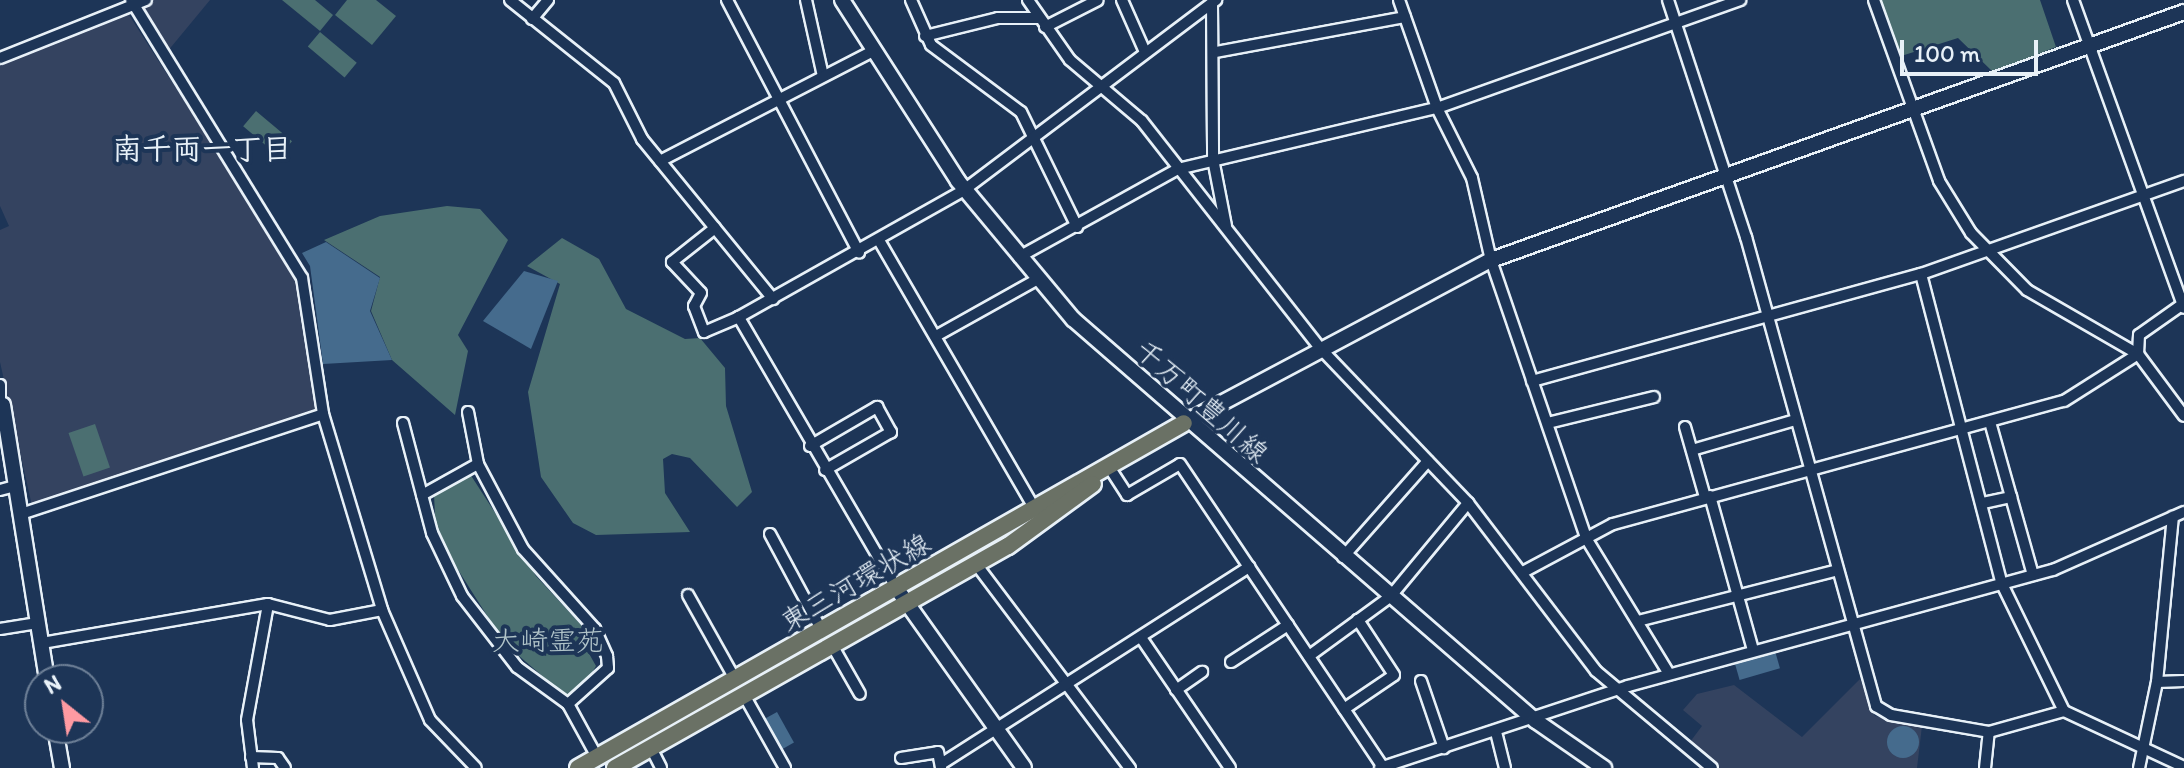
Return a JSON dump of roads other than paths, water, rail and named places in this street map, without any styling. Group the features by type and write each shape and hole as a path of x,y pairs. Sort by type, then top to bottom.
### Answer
{"main road":[{"name":"東三河環状線","path":"615,768 832,645 1034,508 1184,423"},
{"name":"東三河環状線","path":"578,768 822,631 976,564 1156,439"}],"street":[{"path":"0,58 146,0"},
{"path":"510,0 614,83 660,161 773,299"},
{"path":"532,19 548,0"},
{"path":"727,0 859,253"},
{"path":"806,0 823,76"},
{"name":"千万町豊川線","path":"842,0 871,52 964,190 1038,279 1184,423 1536,721 1604,768"},
{"path":"911,0 925,36 1021,112 1077,227"},
{"path":"1028,0 1070,60 1104,86 1178,169 1321,349 1468,503 1618,690 1712,768"},
{"path":"925,36 998,18 1042,22 1098,0"},
{"path":"1122,0 1145,52"},
{"path":"1399,0 1437,108 1472,178 1491,260 1586,538 1669,674"},
{"path":"1668,0 1727,175 1848,623 1876,706 1891,715 1989,732 2064,711 2145,744 2184,767"},
{"path":"1019,257 1178,169 1437,108 1740,0"},
{"path":"1874,0 1939,181 1986,252 2027,290 2138,354 2184,416"},
{"path":"2073,0 2183,306 2139,335 2138,354"},
{"path":"715,228 672,262 701,293 694,306 704,332 739,317 880,242 964,190 1035,140 1214,1"},
{"path":"1214,1 1213,159 1226,228"},
{"path":"132,4 302,278 323,414 382,610 430,720 476,768"},
{"path":"1184,423 1491,260 2184,12"},
{"path":"1216,52 1405,17"},
{"path":"660,161 871,52"},
{"path":"1532,381 1921,274 2184,181"},
{"path":"880,242 1034,508"},
{"path":"1921,274 1964,429 2002,584 2064,711"},
{"path":"936,336 1038,279"},
{"path":"739,317 810,446 902,596 1001,730 1017,766"},
{"path":"1523,572 1586,538 1707,497 2064,401 2138,354"},
{"path":"0,385 45,664"},
{"path":"1548,423 1654,397"},
{"path":"810,446 877,407 891,432 825,470"},
{"path":"468,412 478,464 542,577 600,635 608,668 568,704"},
{"path":"21,514 323,414"},
{"path":"1692,450 1792,421"},
{"path":"1990,422 2033,575"},
{"path":"403,423 422,495 462,596 517,667 568,704 597,757"},
{"path":"1685,427 1753,650"},
{"path":"1343,557 1428,461"},
{"path":"422,495 478,464"},
{"path":"1111,470 1127,495 1180,464 1382,768 1416,763 1444,748 1536,721 1669,674 2033,575 2184,512"},
{"path":"0,490 15,486"},
{"path":"1983,503 2011,497"},
{"path":"1309,656 1390,597 1468,503"},
{"path":"2139,768 2157,682 2173,517"},
{"path":"770,534 822,631"},
{"path":"976,564 1130,768"},
{"path":"901,758 938,752 941,766 1070,688 1249,567"},
{"path":"1638,621 1834,571"},
{"path":"688,595 735,679"},
{"path":"42,643 268,604 330,620 382,610"},
{"path":"268,604 247,720 252,762 278,758 285,768"},
{"path":"1344,709 1394,675 1358,620"},
{"path":"0,629 38,623"},
{"path":"1231,662 1288,625"},
{"path":"1142,639 1230,768"},
{"path":"832,645 860,694"},
{"path":"1176,690 1202,672"},
{"path":"1421,681 1444,748"},
{"path":"2157,682 2184,681"},
{"path":"744,695 785,768"},
{"path":"1496,732 1505,768"},
{"path":"1985,768 1989,732"},
{"path":"58,744 62,768"},
{"path":"651,748 661,768"}],"district":[{"name":"南千両一丁目","path":"202,149"}],"park label":[{"name":"大崎霊苑","path":"548,640"}]}
